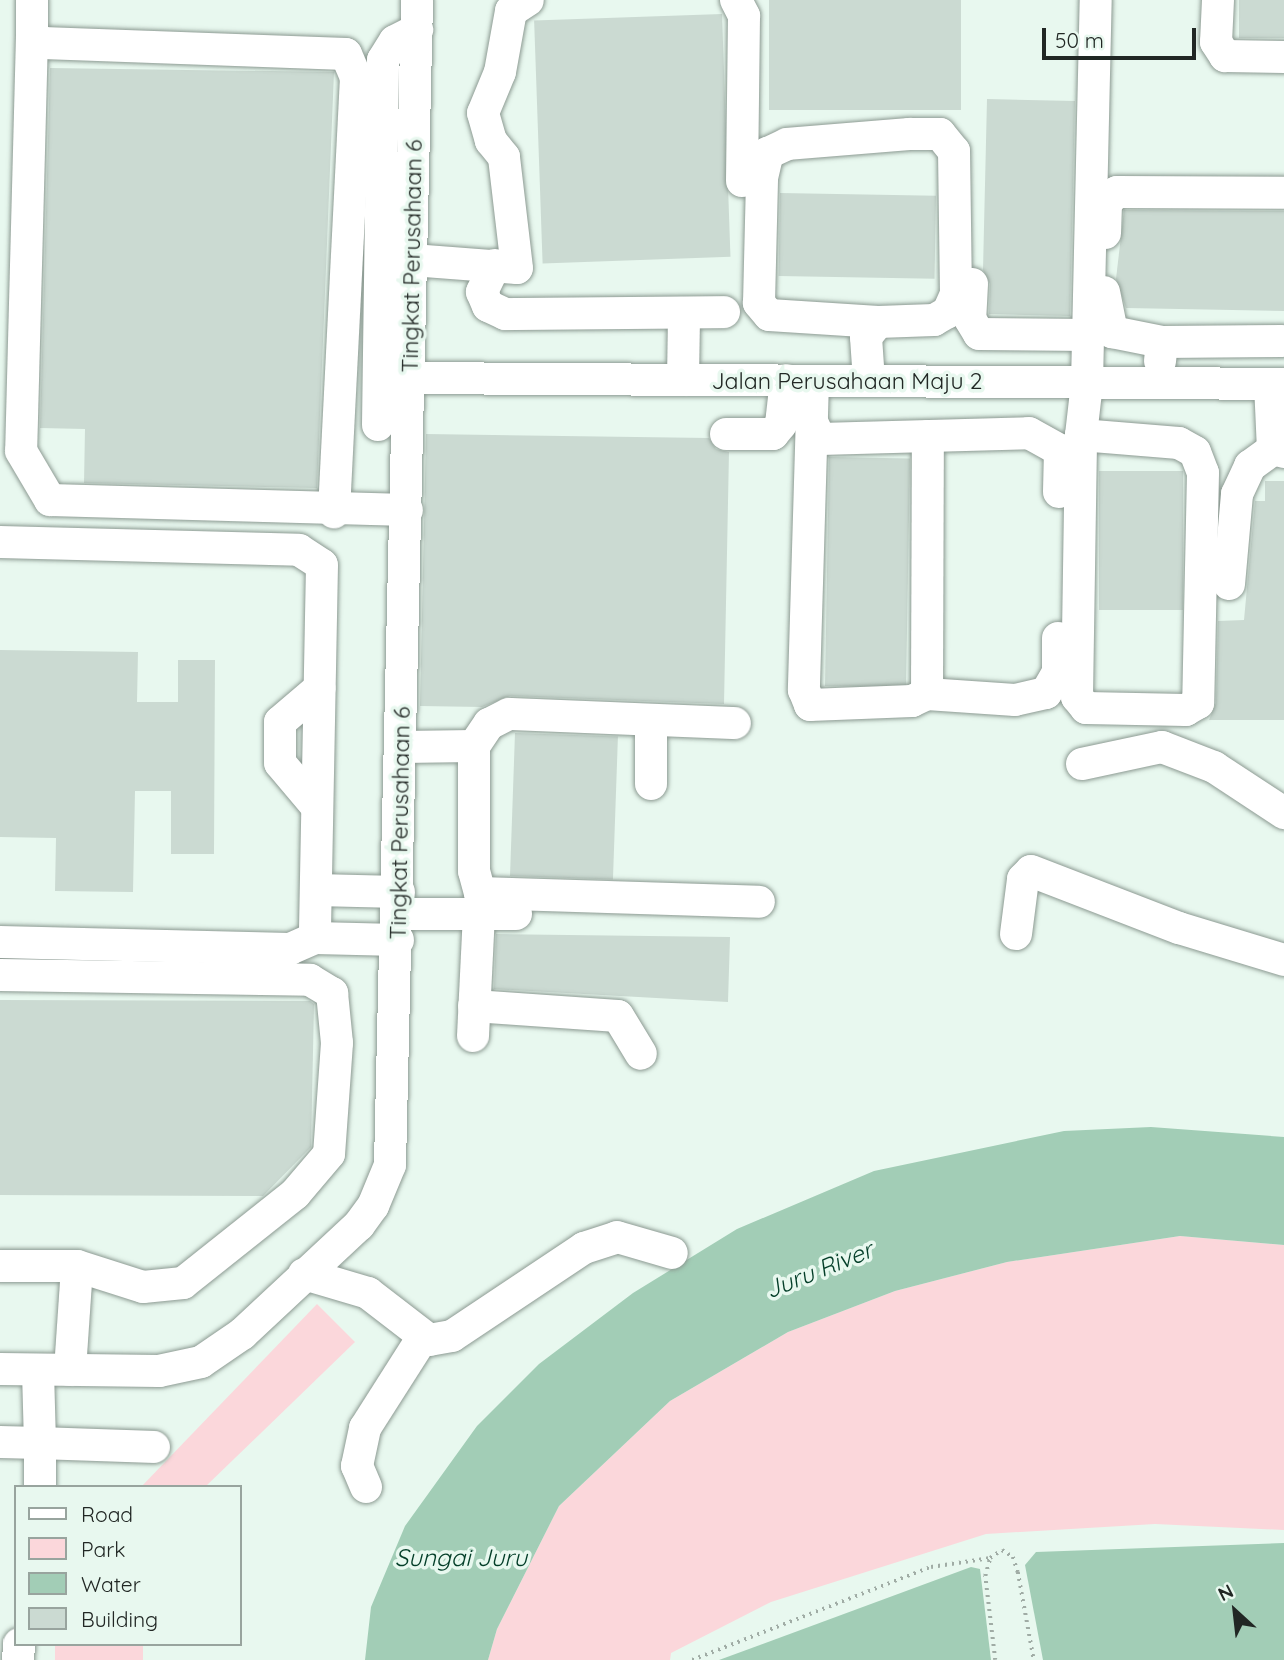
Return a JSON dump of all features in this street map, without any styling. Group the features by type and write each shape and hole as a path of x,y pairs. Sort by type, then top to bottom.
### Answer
{"street":[{"path":"32,0 21,451 30,472 50,500 334,512 407,510"},
{"path":"412,260 517,268 504,157 491,141 483,113 500,72 511,11 528,0"},
{"path":"736,0 744,16 742,181"},
{"path":"1081,435 1179,443 1195,452 1203,473 1198,703 1186,710 1086,708 1077,697 1081,435 1089,335 1097,0"},
{"path":"1218,0 1216,42 1225,56 1284,57"},
{"path":"378,425 383,60 394,41 417,15"},
{"name":"Tingkat Perusahaan 6","path":"0,1369 159,1371 201,1362 242,1334 366,1216 390,1165 399,915 417,15"},
{"path":"32,36 43,43 346,54 356,77 334,512"},
{"path":"909,134 940,134 954,151 952,303 934,320 877,322 791,320 769,315 759,303 762,178 768,153 787,144 909,134"},
{"path":"1282,341 1162,342 1112,332 1105,316 1106,202 1117,192 1284,193"},
{"path":"495,265 482,292 488,306 505,314 724,312"},
{"path":"972,284 970,319 979,334 1089,335"},
{"path":"683,380 684,313"},
{"path":"869,381 866,337 877,322"},
{"path":"1159,383 1162,342"},
{"name":"Jalan Perusahaan Maju 2","path":"410,378 1277,384"},
{"path":"800,380 820,439 1029,433 1060,450 1058,672 1046,693 1015,700 927,694 912,701 810,705 804,690 813,424"},
{"path":"726,434 774,434 800,380"},
{"path":"1229,584 1237,494 1250,466 1278,451 1277,384"},
{"path":"927,694 928,436"},
{"path":"0,542 299,550 322,565 315,938"},
{"path":"735,723 509,714 489,724 474,746 474,872 480,893 759,902"},
{"path":"651,721 651,783"},
{"path":"402,747 474,746"},
{"path":"1082,764 1162,747 1214,767 1284,813"},
{"path":"1016,934 1023,880 1031,871 1179,928 1284,960"},
{"path":"316,890 399,915"},
{"path":"479,914 473,1021 618,1016 641,1055"},
{"path":"0,942 290,949 315,938 399,915 701,918"},
{"path":"0,975 310,980 332,993 337,1043 329,1154 295,1194 183,1283 143,1287 77,1266 0,1266"},
{"path":"304,1274 368,1293 423,1337 452,1336 584,1248 617,1237 672,1253"},
{"path":"70,1370 77,1266"},
{"path":"366,1487 357,1466 365,1428 423,1337"},
{"path":"38,1370 40,1485"},
{"path":"0,1442 154,1447"}],"path":[{"path":"692,1660 931,1567 990,1558 1002,1550 1013,1557 1034,1660"},
{"path":"990,1558 985,1576 995,1660"}],"green space":[{"path":"1180,1236 1284,1245 1284,1530 1155,1524 986,1534 771,1602 671,1653 670,1660 488,1660 497,1629 559,1506 670,1401 788,1332 895,1291 1007,1262"},
{"path":"317,1304 355,1342 207,1485 143,1485"},
{"path":"55,1646 143,1646 143,1660 55,1660"}],"water":[{"name":"Sungai Juru","path":"1151,1127 1284,1137 1284,1245 1180,1236 1007,1262 895,1291 788,1332 670,1401 559,1506 497,1629 488,1660 365,1660 371,1607 405,1526 477,1426 539,1364 633,1293 737,1229 874,1171 1064,1131"},
{"path":"1284,1543 1284,1660 1043,1660 1025,1565 1036,1552"},
{"path":"971,1567 980,1569 991,1660 719,1660"}],"building":[{"path":"769,0 961,0 961,110 769,110"},
{"path":"1239,0 1284,0 1284,38 1239,38"},
{"path":"722,14 730,257 543,263 534,21"},
{"path":"50,68 334,72 317,488 84,483 85,429 40,428"},
{"path":"987,99 1075,101 1070,316 989,314 990,284 983,270"},
{"path":"780,193 936,196 935,279 779,276"},
{"path":"1124,210 1284,211 1284,311 1126,308 1116,279"},
{"path":"426,434 709,438 716,449 729,452 724,704 510,696 482,707 420,706"},
{"path":"829,457 910,458 906,687 825,686"},
{"path":"1099,471 1183,471 1183,610 1099,610"},
{"path":"1265,481 1284,481 1284,720 1209,720 1216,703 1218,621 1244,620 1255,501 1265,501"},
{"path":"0,650 138,652 137,702 178,702 178,660 215,660 214,854 171,854 171,791 135,791 133,892 55,891 56,838 0,837"},
{"path":"515,733 618,737 613,880 510,876"},
{"path":"496,934 730,937 728,1002 494,989"},
{"path":"0,1000 310,1001 314,1004 311,1147 263,1196 0,1195"}],"water label":[{"name":"Juru River","path":"819,1270"}]}
